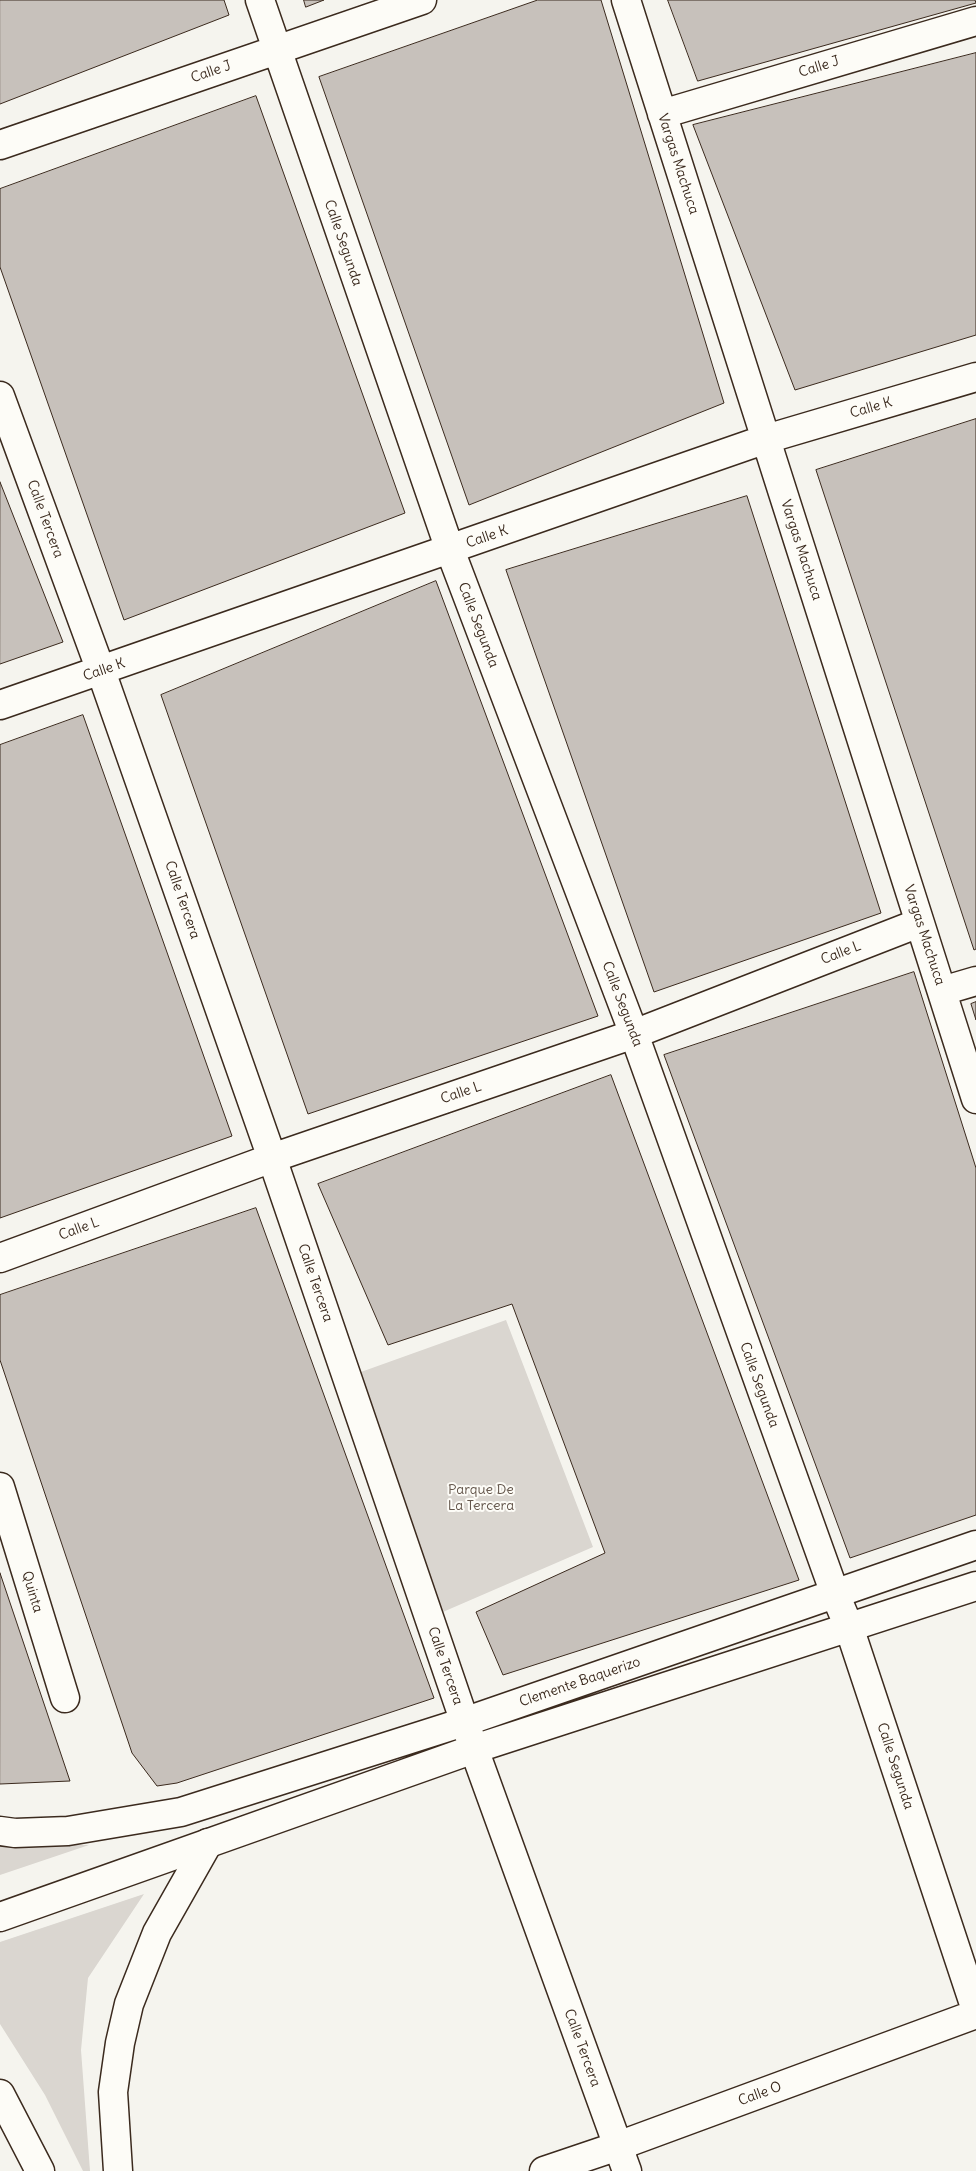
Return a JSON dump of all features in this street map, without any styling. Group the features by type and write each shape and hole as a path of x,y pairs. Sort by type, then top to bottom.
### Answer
{"main road":[{"name":"Calle Segunda","path":"260,0 450,550 634,1034 835,1594 850,1627 976,2012"},
{"name":"Calle J","path":"0,145 422,0"},
{"name":"Vargas Machuca","path":"626,0 976,1099"},
{"name":"Calle J","path":"662,114 976,21"},
{"name":"Calle K","path":"0,705 766,439 976,377"},
{"name":"Calle Tercera","path":"0,396 102,671 272,1158 464,1722 622,2159"},
{"name":"Calle L","path":"0,1258 272,1158 634,1034 919,923"},
{"path":"942,992 976,981"},
{"name":"Quinta","path":"0,1487 65,1698"},
{"name":"Clemente Baquerizo","path":"0,1831 14,1834 68,1831 181,1812 464,1722 976,1545"},
{"path":"0,1917 474,1749 976,1586"},
{"path":"118,2171 113,2092 120,2043 129,2004 157,1933 208,1843"},
{"name":"Calle O","path":"544,2171 622,2159 976,2012"},
{"path":"0,2094 40,2171"}],"green space":[{"name":"Parque De La Tercera","path":"506,1320 593,1547 429,1618 347,1377"},
{"path":"0,1845 89,1845 0,1875"},
{"path":"144,1894 88,1978 81,2050 90,2171 83,2171 45,2095 0,2024 0,1942"}],"building":[{"path":"0,0 224,0 229,15 0,104"},
{"path":"304,0 324,0 306,7"},
{"path":"538,0 601,0 724,403 469,505 319,77"},
{"path":"668,0 975,0 976,3 698,81"},
{"path":"976,53 976,335 795,390 693,125"},
{"path":"256,96 405,513 124,620 0,267 0,189"},
{"path":"976,419 976,949 974,950 816,470"},
{"path":"0,482 63,642 0,664"},
{"path":"747,496 881,913 654,992 506,570"},
{"path":"436,581 598,1016 308,1114 161,695"},
{"path":"83,715 232,1136 0,1218 0,745"},
{"path":"914,972 976,1168 976,1515 850,1558 664,1055"},
{"path":"976,1002 976,1020 971,1004"},
{"path":"611,1075 799,1580 503,1675 476,1612 605,1553 512,1304 388,1345 318,1184"},
{"path":"256,1208 434,1698 177,1783 157,1786 132,1753 0,1360 0,1295"},
{"path":"0,1573 70,1781 0,1784"}]}
